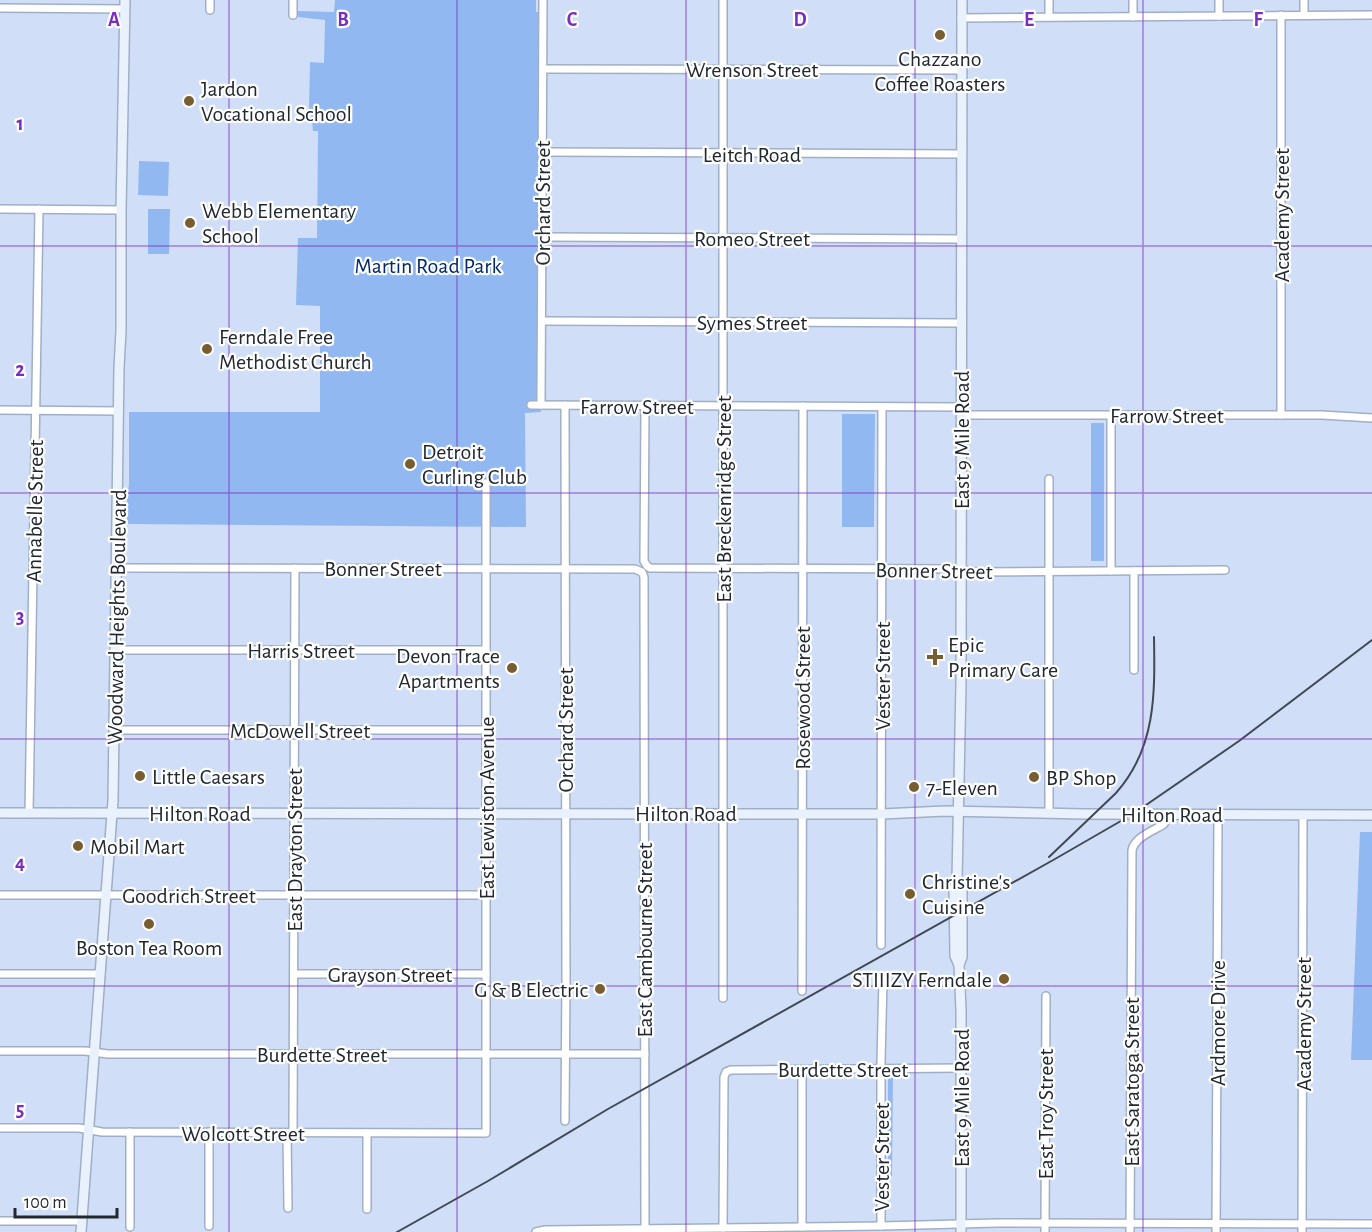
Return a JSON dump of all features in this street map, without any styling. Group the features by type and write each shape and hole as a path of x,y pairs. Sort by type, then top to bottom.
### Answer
{"street":[{"path":"210,0 210,10"},
{"path":"293,0 293,15"},
{"name":"Orchard Street","path":"541,405 543,0"},
{"name":"East Breckenridge Street","path":"723,0 723,998"},
{"name":"East 9 Mile Road","path":"961,1228 961,1010 959,965 955,956 954,889 957,880 959,811 962,570 962,0"},
{"path":"1049,0 1049,17"},
{"path":"1133,17 1134,0"},
{"path":"1219,0 1219,16"},
{"path":"1304,0 1304,15"},
{"path":"0,8 124,5"},
{"name":"Woodward Heights Boulevard","path":"81,1232 112,813 124,5"},
{"name":"Academy Street","path":"1281,15 1281,415"},
{"path":"962,18 1372,15"},
{"name":"Wrenson Street","path":"543,69 961,70"},
{"name":"Leitch Road","path":"543,152 962,154"},
{"path":"0,209 121,210"},
{"name":"Annabelle Street","path":"29,813 39,209"},
{"name":"Romeo Street","path":"542,237 961,239"},
{"name":"Symes Street","path":"542,321 961,323"},
{"name":"Farrow Street","path":"531,405 882,407 1111,415 1322,415 1372,418"},
{"name":"Orchard Street","path":"565,405 565,1121"},
{"name":"Bonner Street","path":"645,406 645,563 648,567 1049,571 1225,570"},
{"name":"Rosewood Street","path":"802,406 802,991"},
{"name":"Vester Street","path":"881,945 882,407"},
{"path":"0,410 119,411"},
{"path":"1111,415 1111,571"},
{"path":"1049,479 1049,813"},
{"name":"East Lewiston Avenue","path":"486,483 486,1133"},
{"name":"Bonner Street","path":"117,568 635,569 641,570 644,577"},
{"name":"East Drayton Street","path":"288,1208 294,974 295,568"},
{"path":"1134,571 1134,670"},
{"name":"East Cambourne Street","path":"644,577 645,1230"},
{"name":"Harris Street","path":"115,650 486,650"},
{"name":"McDowell Street","path":"114,730 486,730"},
{"name":"Hilton Road","path":"0,813 882,814 959,811 1372,815"},
{"name":"East Saratoga Street","path":"1130,1232 1132,846 1136,841 1164,824 1167,814"},
{"name":"Ardmore Drive","path":"1216,1232 1218,814"},
{"name":"Academy Street","path":"1302,1228 1303,815"},
{"name":"Goodrich Street","path":"0,894 486,895"},
{"path":"0,974 100,974"},
{"name":"Grayson Street","path":"294,974 486,974"},
{"name":"Vester Street","path":"881,1226 883,980"},
{"name":"East Troy Street","path":"1045,1232 1046,996"},
{"name":"Burdette Street","path":"0,1051 85,1051 108,1054 645,1054"},
{"name":"Burdette Street","path":"723,1228 724,1077 726,1072 731,1070 960,1068"},
{"path":"802,1070 802,1227"},
{"name":"Wolcott Street","path":"0,1128 79,1128 98,1132 486,1133"},
{"path":"130,1132 130,1227"},
{"path":"209,1132 209,1226"},
{"path":"367,1133 367,1209"},
{"path":"0,1221 82,1221"},
{"path":"538,1232 545,1230 723,1228 751,1230 802,1227 856,1229 881,1226 961,1228 1045,1223 1216,1223 1302,1228 1372,1224"}],"green space":[{"name":"Martin Road Park","path":"335,0 536,0 536,12 543,13 541,412 525,413 526,527 127,524 129,412 320,412 320,306 296,305 298,238 317,238 318,131 313,131 309,110 310,62 324,63 325,20 298,17 297,11 334,12"},
{"path":"139,161 169,162 168,196 138,195"},
{"path":"148,209 170,209 169,254 148,254"},
{"path":"842,414 875,414 874,527 842,527"},
{"path":"1091,423 1104,423 1104,561 1091,561"},
{"path":"1360,832 1372,832 1372,1060 1351,1060"},
{"path":"888,1076 893,1076 892,1176 888,1177"}],"railway":[{"path":"1049,857 1116,793 1139,758 1146,739 1153,700 1154,637"},
{"path":"397,1232 608,1109 1133,814 1239,741 1372,640"}],"place":[{"name":"Chazzano Coffee Roasters","path":"940,35"},
{"name":"Jardon Vocational School","path":"189,101"},
{"name":"Webb Elementary School","path":"190,223"},
{"name":"Ferndale Free Methodist Church","path":"207,349"},
{"name":"Detroit Curling Club","path":"410,464"},
{"name":"Epic Primary Care","path":"935,657"},
{"name":"Devon Trace Apartments","path":"512,668"},
{"name":"Little Caesars","path":"140,776"},
{"name":"BP Shop","path":"1034,777"},
{"name":"7-Eleven","path":"914,787"},
{"name":"Mobil Mart","path":"78,846"},
{"name":"Christine's Cuisine","path":"910,894"},
{"name":"Boston Tea Room","path":"149,924"},
{"name":"STIIIZY Ferndale","path":"1004,979"},
{"name":"G & B Electric","path":"600,989"}]}
